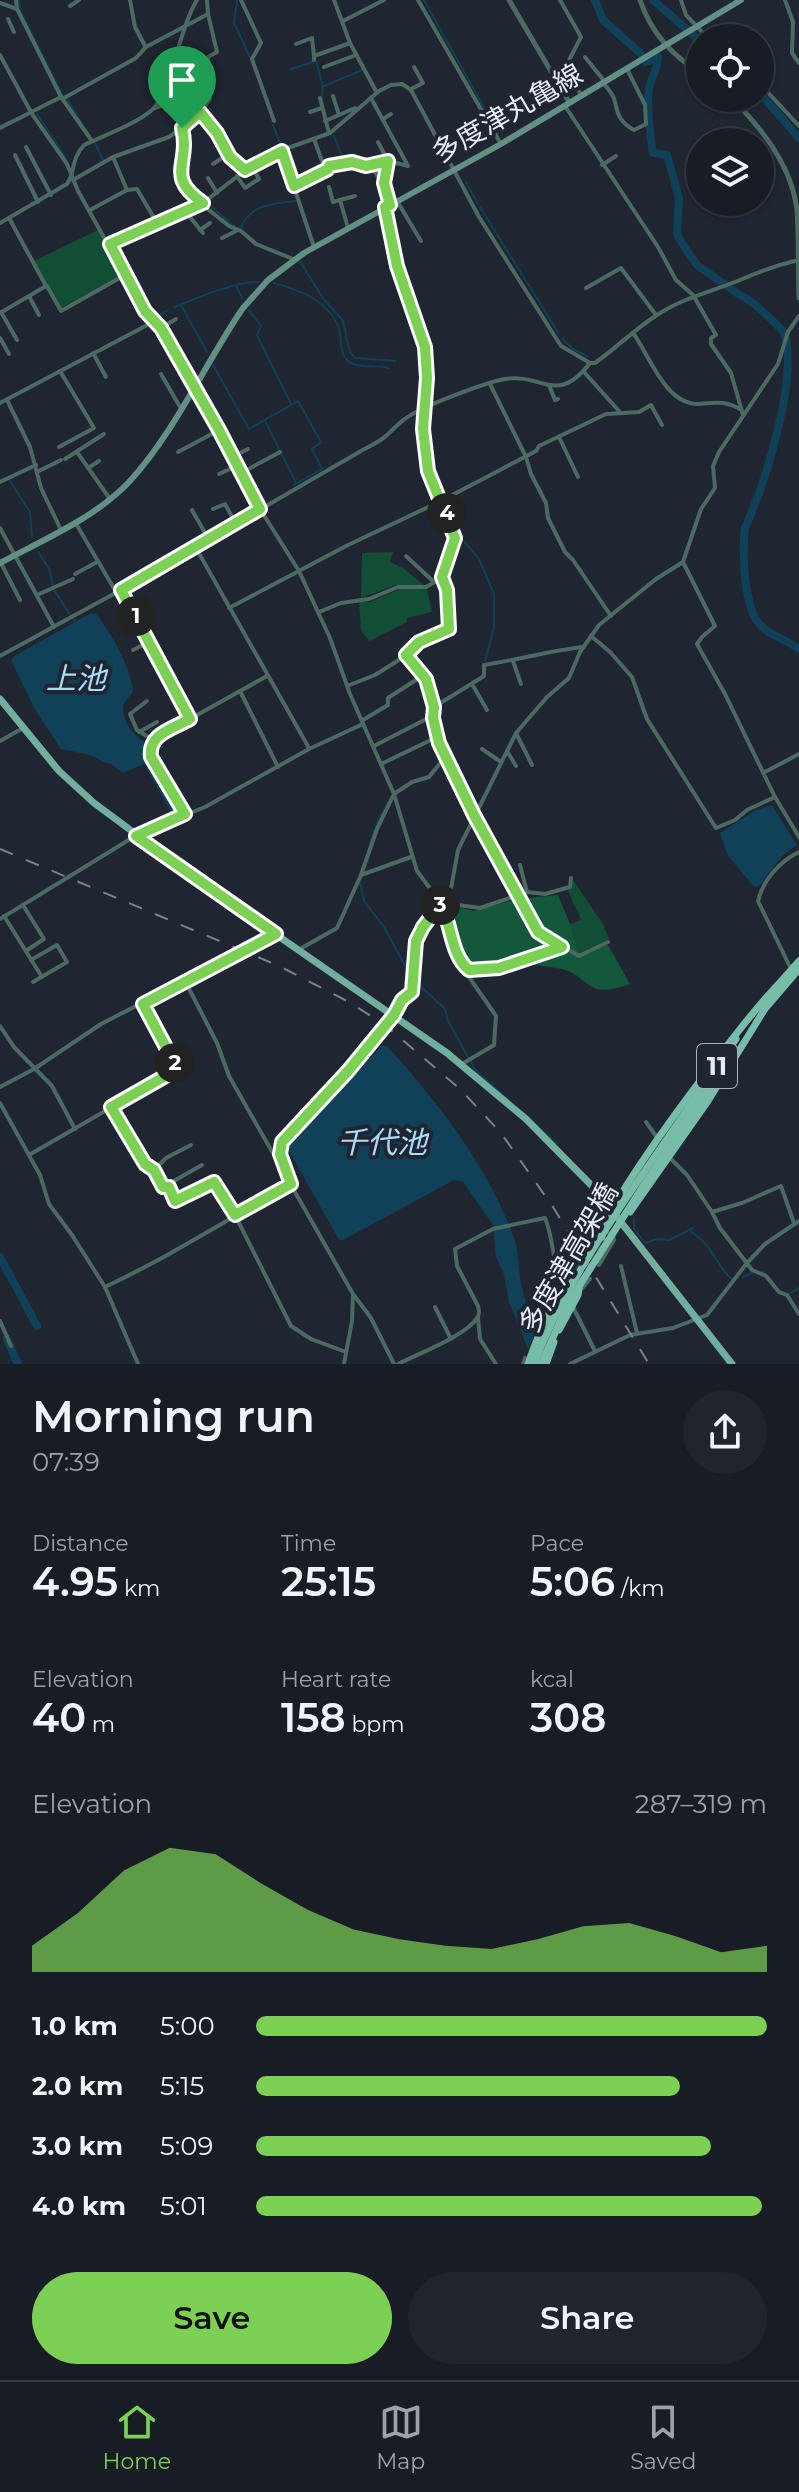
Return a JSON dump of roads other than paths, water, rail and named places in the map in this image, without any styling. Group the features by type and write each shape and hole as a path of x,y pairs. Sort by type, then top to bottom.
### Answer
{"highway":[{"name":"11","path":"644,1177 799,961"},
{"name":"11","path":"644,1177 735,1040 778,985 795,970"},
{"path":"766,1007 708,1101 621,1226 603,1240 598,1228 725,1045 778,985"},
{"name":"多度津高架橋","path":"534,1363 563,1300 596,1244 644,1177"},
{"path":"583,1278 573,1305 534,1363 547,1319 566,1288 583,1278"}],"main road":[{"name":"多度津丸亀線","path":"701,24 741,0"},
{"name":"多度津丸亀線","path":"0,563 110,499 142,466 243,308 268,280 293,259 454,171 686,33"},
{"path":"0,699 76,788 136,836 462,1064 526,1119 595,1189 732,1364"}],"street":[{"path":"16,0 17,9 63,98 92,141"},
{"path":"70,6 79,0"},
{"path":"130,0 135,27 146,47"},
{"path":"154,108 175,59 183,26 197,0"},
{"path":"72,177 113,157 169,137 200,112 210,99 208,57 217,52 207,0"},
{"path":"241,0 261,43 252,59 274,121"},
{"path":"334,0 350,43 377,93"},
{"path":"343,21 384,0"},
{"path":"418,0 501,144"},
{"path":"509,0 602,165 658,247 676,280 693,295 716,335 711,338 711,344 731,373 742,412"},
{"path":"560,0 581,37 567,61 566,72 581,95"},
{"path":"640,0 650,24 665,46 686,62"},
{"path":"681,0 686,15 696,24"},
{"path":"786,0 793,22 792,53 799,63"},
{"path":"0,3 17,9"},
{"path":"0,128 136,58 146,47 208,14"},
{"path":"14,32 9,21 22,18"},
{"path":"296,44 312,38 314,58 350,43"},
{"path":"0,55 125,275 154,322 161,328 243,472 260,509 299,571 319,612 394,794 417,871 441,903 469,977 495,1013 494,1045 462,1064"},
{"path":"324,67 356,55"},
{"path":"585,57 615,99 618,115 634,130 646,124 645,105 627,69"},
{"path":"411,89 424,85 414,67"},
{"path":"554,76 566,72"},
{"path":"110,244 203,203 245,170 282,151 329,133 377,93 402,84 411,89 479,217 561,346 590,363 595,363 625,342 656,315 693,295 741,279 755,271 799,260"},
{"path":"333,96 339,115"},
{"path":"774,97 799,126"},
{"path":"320,98 329,133"},
{"path":"366,166 388,161 408,166 371,98"},
{"path":"0,223 67,184 72,177 76,155 84,145 169,103 182,128 182,184 217,216 256,244 293,259"},
{"path":"325,121 361,106"},
{"path":"310,112 322,108"},
{"path":"200,112 217,133 228,154 245,170"},
{"path":"744,112 764,133 786,174 797,209 799,298"},
{"path":"383,119 391,114"},
{"path":"314,139 322,161"},
{"path":"319,612 341,603 369,599 398,587 426,587 442,577 455,538 428,471 423,429 426,408 425,347 397,266 391,204 384,183 388,161 378,142"},
{"path":"26,147 51,195"},
{"path":"282,151 314,247"},
{"path":"213,164 228,154"},
{"path":"15,155 38,202"},
{"path":"602,165 616,156"},
{"path":"113,157 127,190"},
{"path":"294,186 329,166 352,162 366,166 379,178 391,204 421,241"},
{"path":"237,176 245,188 259,179 252,166"},
{"path":"208,178 217,193"},
{"path":"329,187 333,202 355,196"},
{"path":"90,210 127,190 137,189 157,223"},
{"path":"340,200 348,228"},
{"path":"185,211 202,231 217,216"},
{"path":"9,218 61,311 125,275"},
{"path":"222,238 238,230"},
{"path":"586,288 621,268 656,315"},
{"path":"17,340 1,312 46,286"},
{"path":"29,296 39,315"},
{"path":"291,1184 280,1154 282,1142 348,1071 415,984 416,941 423,927 450,894 458,850 516,733 547,697 569,678 582,647 599,625 656,579 683,562 701,509 715,488 713,466 742,412 778,364 788,332 799,316"},
{"path":"161,328 176,319"},
{"path":"0,403 154,322"},
{"path":"633,333 674,396 698,404 723,402 742,412"},
{"path":"0,338 9,354"},
{"path":"93,353 106,377"},
{"path":"0,654 196,548 374,444 387,436 396,425 426,408 511,379 562,386 584,372 590,363"},
{"path":"59,447 94,428 60,371"},
{"path":"584,372 619,411"},
{"path":"161,374 180,407"},
{"path":"490,384 526,457 546,503 548,518 565,552 611,616"},
{"path":"549,385 555,400 558,399"},
{"path":"7,400 30,447 41,488 61,530"},
{"path":"229,608 606,414 639,412 651,405 662,425"},
{"path":"178,452 219,430"},
{"path":"37,472 104,434"},
{"path":"559,437 578,477"},
{"path":"234,456 248,449"},
{"path":"77,452 110,499"},
{"path":"243,472 280,452"},
{"path":"88,468 99,461"},
{"path":"0,482 36,465"},
{"path":"219,474 239,465"},
{"path":"213,509 225,504 236,524"},
{"path":"192,510 209,540"},
{"path":"75,522 149,642 190,719"},
{"path":"0,528 54,627"},
{"path":"196,548 309,749"},
{"path":"406,556 435,582"},
{"path":"37,595 97,562"},
{"path":"683,562 715,626 697,644 765,772 775,797 799,837"},
{"path":"0,563 20,600"},
{"path":"347,686 375,675 406,655 419,642 449,629 447,590 442,577"},
{"path":"591,636 632,677 647,719 716,828 775,797"},
{"path":"133,650 149,642"},
{"path":"434,707 484,676 484,665 582,647"},
{"path":"406,655 426,679 434,707 437,737 445,757 538,932 579,956 608,942"},
{"path":"513,661 521,684"},
{"path":"185,814 151,757 153,740 267,676"},
{"path":"42,977 2,917 136,836 205,807 364,721 388,705 388,698 422,676"},
{"path":"472,684 487,710"},
{"path":"240,691 278,767"},
{"path":"147,701 130,711 132,722 139,732 153,740"},
{"path":"374,746 433,716"},
{"path":"139,732 157,722"},
{"path":"0,741 23,728"},
{"path":"516,733 532,765"},
{"path":"381,764 437,737"},
{"path":"482,749 501,762"},
{"path":"507,751 516,766"},
{"path":"527,755 536,751"},
{"path":"765,772 799,754"},
{"path":"298,950 337,928 394,794 412,782 429,777 445,757"},
{"path":"795,970 758,901 762,890 785,859 799,852"},
{"path":"361,875 412,857"},
{"path":"520,865 527,892"},
{"path":"441,903 480,908 527,892 545,894 570,887 571,878"},
{"path":"23,905 44,939 25,951"},
{"path":"0,1087 34,1069 101,1024 276,934"},
{"path":"31,960 57,945 67,962 33,982"},
{"path":"464,966 469,970 487,970 562,947"},
{"path":"185,981 217,1043 229,1076 396,1364 450,1337 478,1316"},
{"path":"29,1155 176,1070 143,1004"},
{"path":"0,1026 34,1069 52,1086 75,1129"},
{"path":"0,1103 40,1175 49,1204 105,1287 138,1364"},
{"path":"111,1107 145,1164 154,1170 163,1187"},
{"path":"646,1122 659,1140"},
{"path":"154,1170 166,1158 191,1145"},
{"path":"668,1156 687,1175 720,1228 752,1270 766,1276 779,1292 787,1295 799,1314"},
{"path":"163,1187 202,1165"},
{"path":"163,1187 169,1187 175,1201 214,1182 235,1215 291,1326 311,1339 346,1352"},
{"path":"105,1287 146,1267 168,1252 182,1249 291,1184"},
{"path":"570,1364 637,1333 673,1328 707,1315 765,1244 797,1222 781,1186 712,1212"},
{"path":"587,1246 598,1229 589,1205 595,1189"},
{"path":"496,1364 480,1339 478,1306 457,1266 455,1249 493,1229 545,1218 556,1254 558,1278 566,1288 595,1351"},
{"path":"598,1228 613,1235 614,1240 599,1265"},
{"path":"566,1288 567,1280 579,1260"},
{"path":"621,1266 637,1333"},
{"path":"566,1288 578,1293"},
{"path":"344,1364 352,1321 353,1294"},
{"path":"435,1307 450,1337"},
{"path":"0,1321 11,1346"}],"water":[{"name":"上池","path":"91,613 102,622 124,661 133,691 123,705 125,718 133,733 148,744 150,759 180,811 173,816 144,764 123,773 110,763 90,755 61,749 34,708 11,660"},
{"path":"772,805 797,845 782,856 759,886 754,887 728,856 720,833 754,811"},
{"name":"千代池","path":"381,1046 387,1046 442,1112 475,1159 502,1209 515,1241 523,1291 536,1330 528,1349 509,1302 503,1271 496,1257 493,1225 463,1182 454,1180 339,1240 288,1149"}],"waterway":[{"path":"19,0 20,10 63,96"},
{"path":"237,0 234,23 250,57"},
{"path":"424,0 498,133"},
{"path":"595,0 603,20 640,53"},
{"path":"653,0 686,29"},
{"path":"646,62 658,57 649,89 649,126 653,153 667,155 679,198 677,233 697,265 724,284"},
{"path":"316,61 322,83"},
{"path":"291,69 313,62"},
{"path":"322,87 362,70"},
{"path":"170,78 181,97 171,102"},
{"path":"322,97 323,85"},
{"path":"67,99 81,122"},
{"path":"774,109 799,138"},
{"path":"37,114 65,157"},
{"path":"0,126 9,121"},
{"path":"273,125 281,146"},
{"path":"334,136 344,161"},
{"path":"95,143 103,160"},
{"path":"371,166 380,175 384,191"},
{"path":"466,182 478,204"},
{"path":"240,229 256,210 295,201"},
{"path":"207,203 235,227"},
{"path":"480,207 558,332"},
{"path":"390,219 403,277 422,327 429,368"},
{"path":"300,261 322,297 343,321 346,335"},
{"path":"175,307 228,287 259,282"},
{"path":"274,283 303,293 328,311 339,329 343,352 351,363 389,368"},
{"path":"236,286 242,298"},
{"path":"727,286 755,305 784,332 787,351 784,402 762,485 745,528 744,563 749,601 757,621 766,630 799,649"},
{"path":"181,305 207,352"},
{"path":"156,317 168,310"},
{"path":"249,310 261,326 257,335 291,404"},
{"path":"346,337 355,358 395,361"},
{"path":"562,338 573,349 587,356"},
{"path":"213,365 249,429 298,401 321,442 312,449 322,469 294,485"},
{"path":"265,421 296,483"},
{"path":"426,426 429,460"},
{"path":"427,472 437,499"},
{"path":"10,481 30,512 32,537"},
{"path":"444,503 456,532 479,559 494,594 494,628 485,661"},
{"path":"38,552 49,569 53,585"},
{"path":"54,590 75,622"},
{"path":"370,843 388,802"},
{"path":"360,883 364,901 384,927 412,978"},
{"path":"418,984 445,1009 448,1021 468,1057"},
{"path":"470,1060 475,1070 557,1144"},
{"path":"607,1194 615,1194"},
{"path":"634,1219 634,1229 645,1243 669,1240 693,1228"},
{"path":"691,1231 733,1280"},
{"path":"0,1257 37,1326"},
{"path":"763,1272 772,1281"},
{"path":"743,1277 752,1273"},
{"path":"789,1294 799,1288"},
{"path":"7,1339 18,1364"}],"tunnel":[{"path":"586,1269 603,1240"}],"railway":[{"path":"0,849 279,966 349,1002 385,1025 460,1089 501,1133 553,1207 649,1364"}]}
